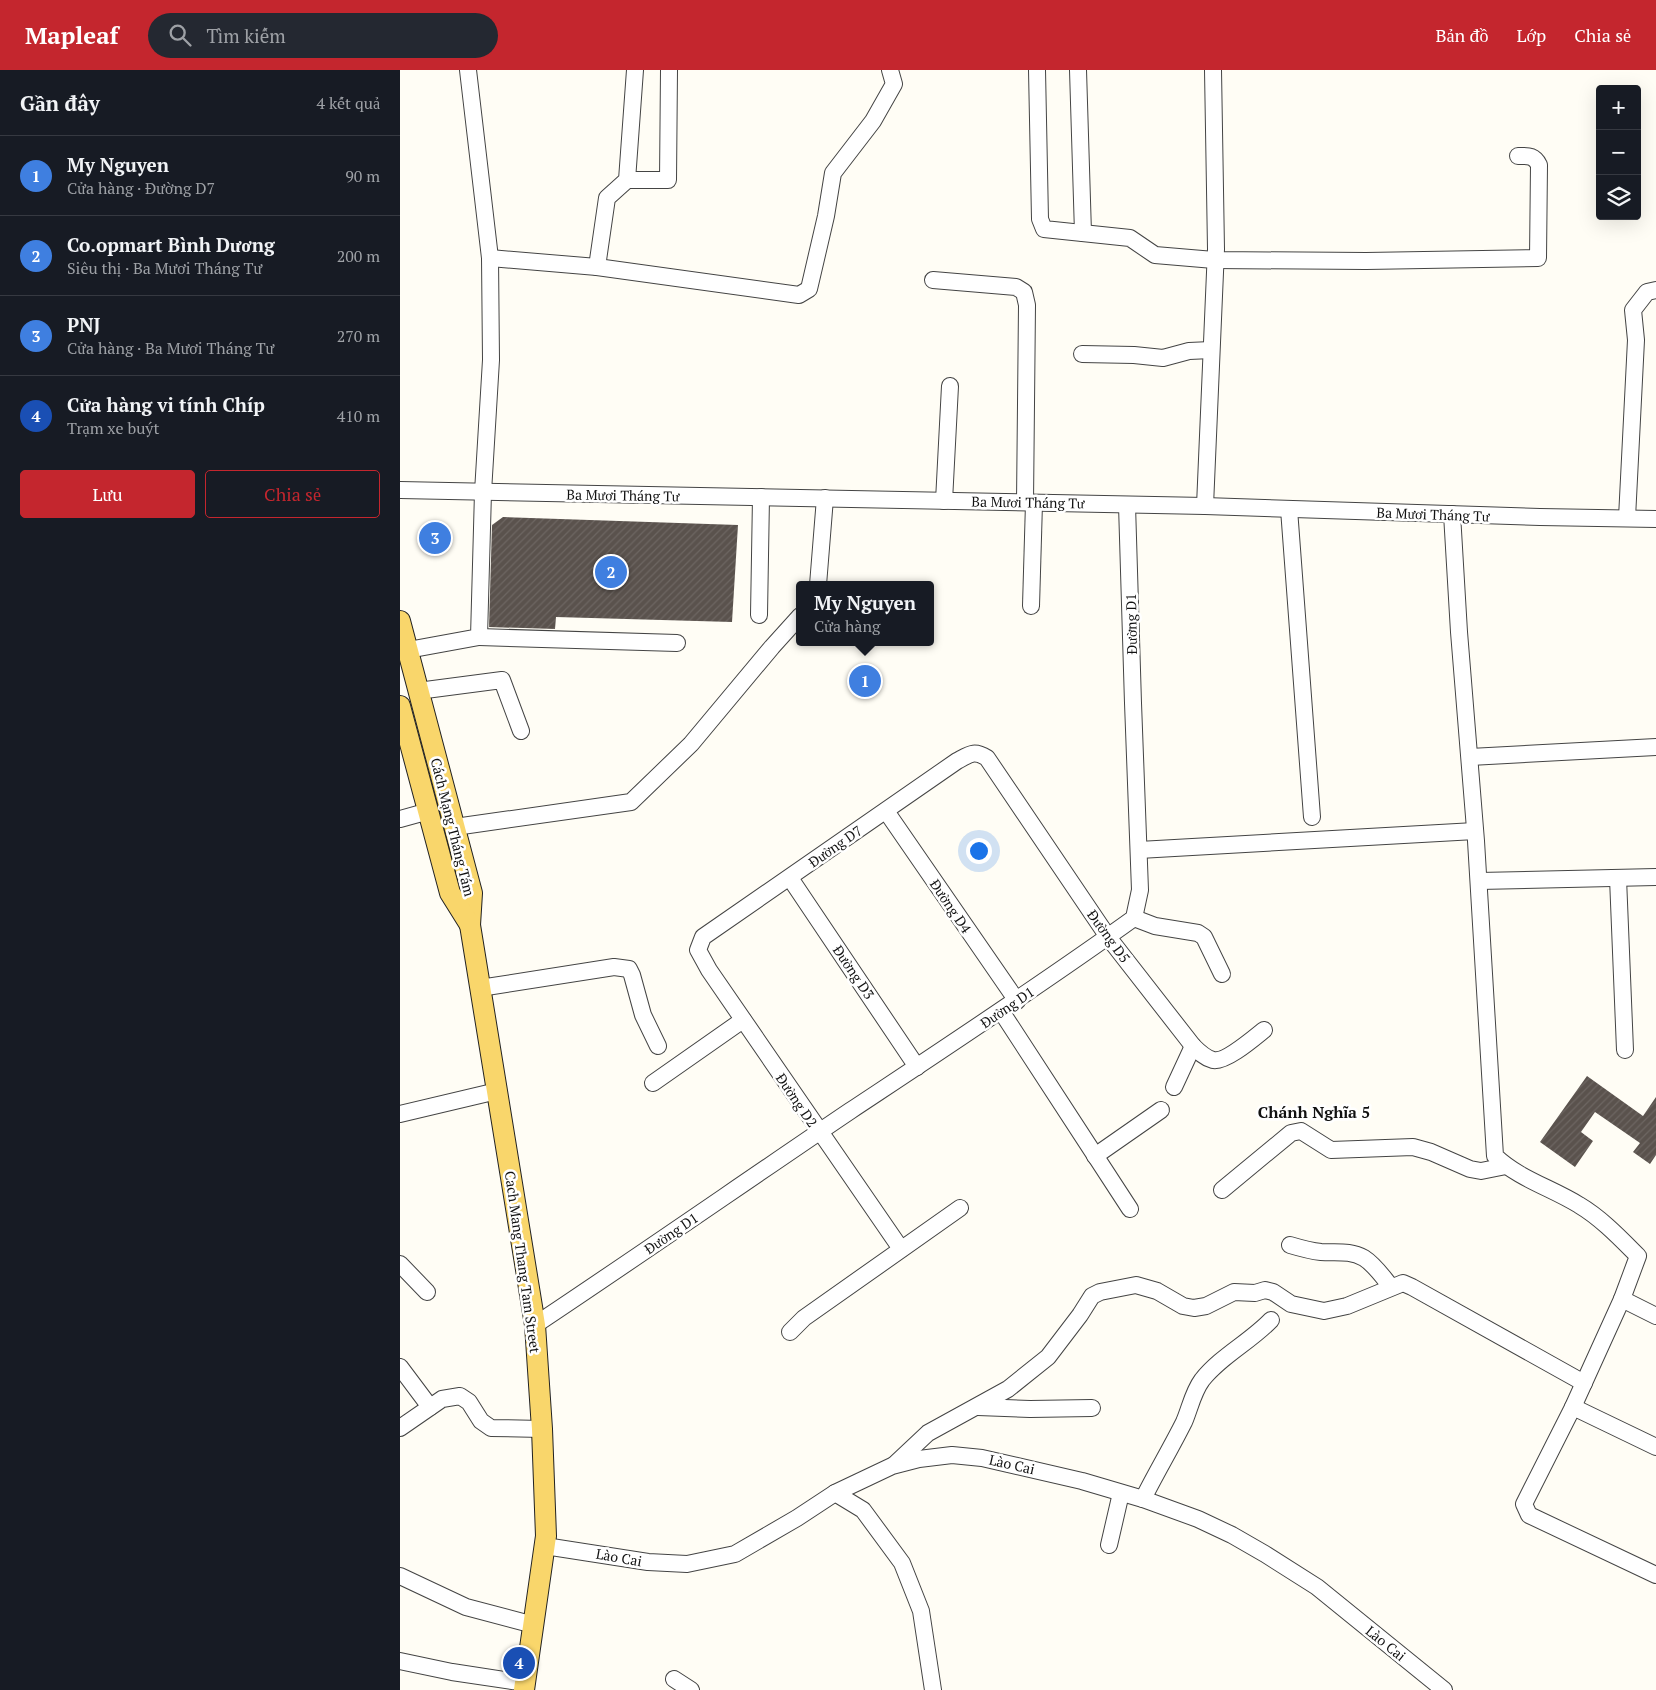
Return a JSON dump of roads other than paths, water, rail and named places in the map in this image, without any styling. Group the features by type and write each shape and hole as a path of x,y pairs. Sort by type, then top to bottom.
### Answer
{"main road":[{"name":"Cách Mạng Tháng Tám","path":"400,621 472,893 470,925"},
{"name":"Cách Mạng Tháng Tám","path":"400,709 450,893 470,925"},
{"name":"Cach Mang Thang Tam Street","path":"470,925 535,1325 542,1429 546,1536 525,1687"}],"street":[{"path":"468,70 490,258 491,360 483,492 479,636"},
{"path":"627,180 635,70"},
{"path":"597,267 607,198 627,180 668,180 669,70"},
{"path":"490,258 597,267 799,295 809,289 826,216 833,172 873,121 894,84 890,70"},
{"path":"1038,70 1040,219 1044,229 1130,238 1140,243 1150,252 1162,256 1214,260 1538,258 1539,164 1536,158 1531,156 1518,156"},
{"path":"1078,70 1083,232"},
{"path":"1205,506 1214,260 1213,70"},
{"path":"933,280 1016,286 1024,292 1027,305 1031,606"},
{"path":"1627,518 1636,340 1633,310 1647,292 1656,290"},
{"path":"1082,354 1167,358 1183,352 1211,350"},
{"path":"944,501 950,386"},
{"name":"Ba Mươi Tháng Tư","path":"400,490 1205,506 1656,519"},
{"path":"759,615 761,497"},
{"path":"818,581 825,498"},
{"name":"Đường D1","path":"535,1325 819,1132 1001,1012 1134,918 1140,890 1128,505"},
{"path":"1289,509 1312,817"},
{"path":"1452,514 1476,831 1496,1156 1506,1166 1580,1205 1616,1234 1638,1256 1622,1298 1573,1407 1524,1504 1529,1515 1656,1575"},
{"path":"455,827 631,802 691,744 796,620"},
{"path":"408,650 479,636 677,643"},
{"path":"418,691 502,680 521,731"},
{"path":"1470,757 1656,748"},
{"name":"Đường D7","path":"698,950 704,938 886,810 957,761 973,753 980,754"},
{"name":"Đường D5","path":"980,754 987,758 1108,937 1193,1046 1210,1059 1215,1061 1224,1059 1264,1030"},
{"name":"Đường D4","path":"886,810 1017,1001"},
{"path":"400,819 429,811"},
{"path":"1139,850 1476,831"},
{"path":"1479,881 1656,877"},
{"name":"Đường D3","path":"790,878 917,1068"},
{"path":"1618,878 1625,1050"},
{"path":"1134,918 1155,926 1198,933 1204,937 1222,974"},
{"name":"Đường D2","path":"698,950 708,970 901,1249"},
{"path":"480,988 614,967 623,968 629,970 632,975 643,1015 658,1046"},
{"path":"1001,1012 1130,1209"},
{"path":"653,1083 743,1020"},
{"path":"1174,1087 1193,1046"},
{"path":"400,1114 497,1091"},
{"path":"1095,1156 1161,1110"},
{"path":"1222,1190 1296,1130 1301,1131 1331,1150 1413,1147 1431,1152 1470,1169 1480,1171 1506,1166"},
{"path":"790,1332 804,1318 960,1208"},
{"path":"1290,1245 1320,1252 1352,1253 1364,1258 1382,1274 1391,1287"},
{"path":"400,1264 427,1292"},
{"path":"892,1466 928,1433 1008,1389 1048,1357 1092,1296 1100,1292 1136,1285 1157,1291 1183,1306 1194,1308 1206,1306 1234,1292 1255,1293 1265,1290 1273,1292 1291,1304 1324,1311 1346,1306 1403,1283 1584,1383"},
{"path":"1622,1298 1656,1316"},
{"path":"1143,1499 1184,1421 1196,1388 1222,1361 1258,1334 1271,1320"},
{"path":"400,1368 430,1407"},
{"path":"400,1428 442,1399 460,1396 469,1402 481,1421 491,1428 542,1429"},
{"path":"978,1407 1030,1410 1092,1408"},
{"path":"1573,1407 1656,1447"},
{"name":"Lào Cai","path":"545,1546 648,1562 686,1564 735,1554 798,1518 835,1494 892,1466 919,1459 952,1455 982,1458 1044,1472 1143,1499 1198,1519 1232,1535 1317,1587 1444,1690"},
{"path":"1109,1545 1121,1493"},
{"path":"835,1494 863,1510 902,1563 921,1611 932,1690"},
{"path":"400,1576 466,1607 534,1625"},
{"path":"400,1661 525,1687"},
{"path":"674,1679 691,1690"}],"place":[{"name":"PNJ","path":"435,538"},
{"name":"Co.opmart Bình Dương","path":"611,572"},
{"name":"My Nguyen","path":"865,681"},
{"name":"Cửa hàng vi tính Chíp","path":"519,1663"}],"district":[{"name":"Chánh Nghĩa 5","path":"1314,1112"}]}
